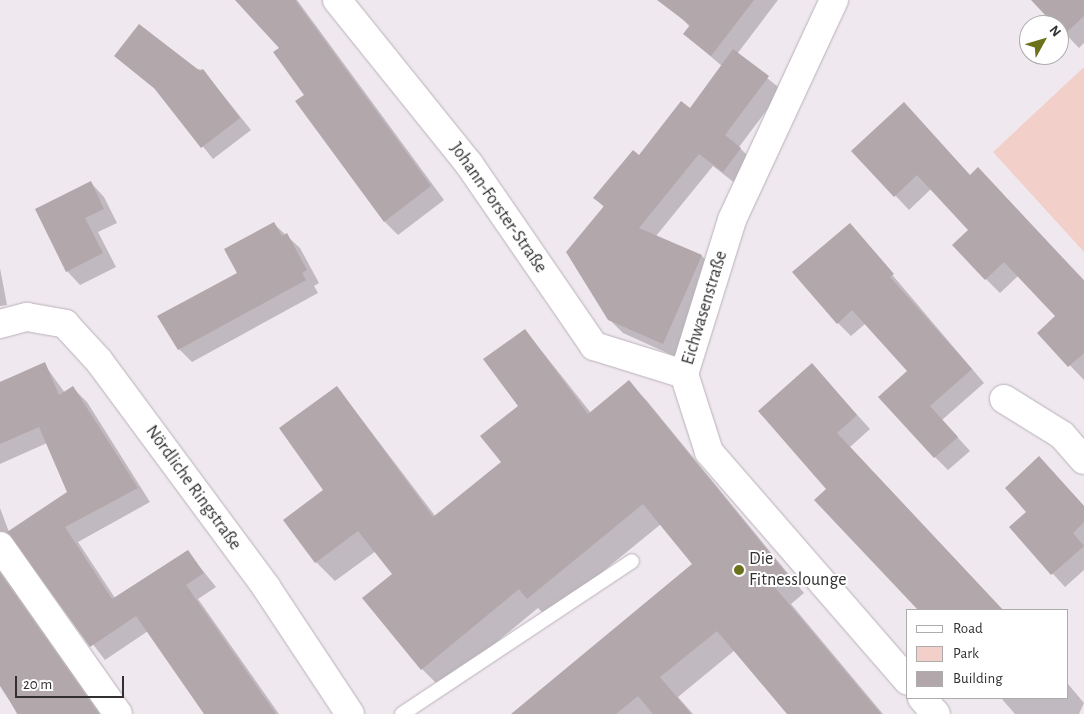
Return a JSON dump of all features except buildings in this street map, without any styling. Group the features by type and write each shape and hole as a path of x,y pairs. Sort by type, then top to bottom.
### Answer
{"street":[{"name":"Johann-Forster-Straße","path":"337,0 470,164 594,346 684,374"},
{"name":"Eichwasenstraße","path":"834,0 732,220 684,374 710,452 906,679"},
{"name":"Nördliche Ringstraße","path":"0,324 27,317 65,324 99,361 266,587 350,714"},
{"path":"1004,399 1062,435 1084,460"},
{"path":"0,546 118,714"},
{"path":"923,699 936,714"}],"lane":[{"path":"402,714 632,561"}],"green space":[{"path":"1084,67 1084,252 993,152"}],"place":[{"name":"Die Fitnesslounge","path":"739,570"}]}
